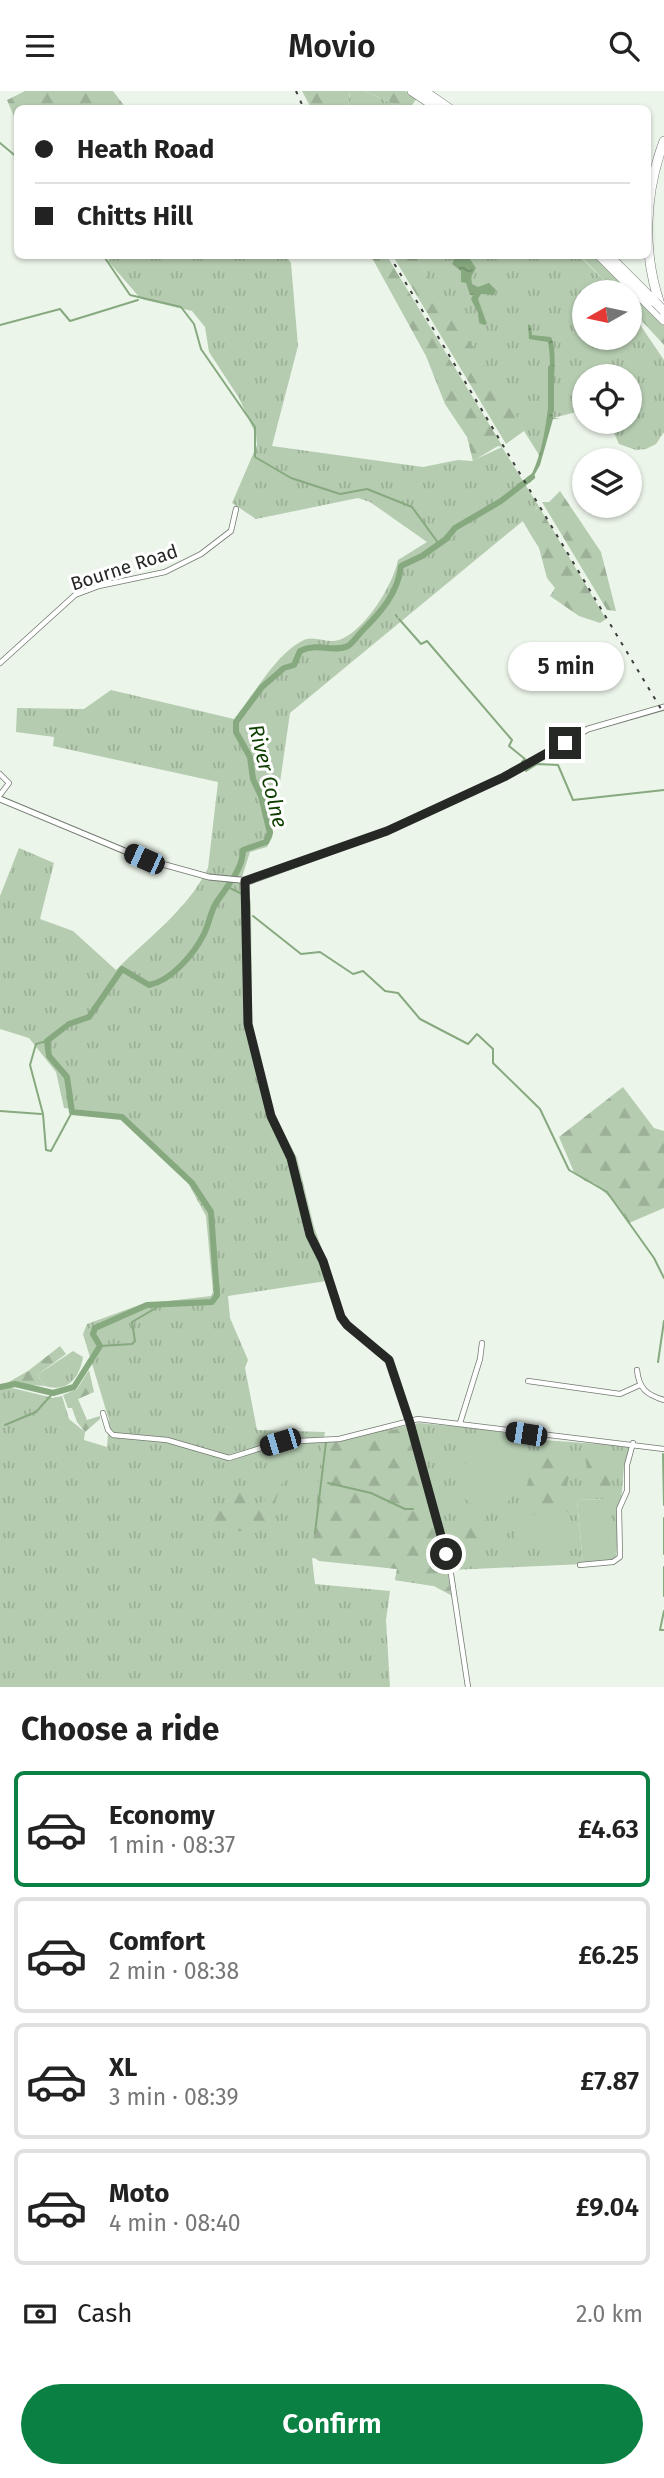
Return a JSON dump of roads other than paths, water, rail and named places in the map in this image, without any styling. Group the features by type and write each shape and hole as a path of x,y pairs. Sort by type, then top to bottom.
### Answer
{"highway":[{"path":"412,91 440,105"},
{"path":"424,91 442,105"},
{"path":"651,200 654,176 664,141"},
{"path":"603,259 663,315"},
{"path":"612,259 654,302 663,315"},
{"path":"650,259 663,315"}],"street":[{"name":"Bourne Road","path":"0,663 75,595 182,566 230,531 236,509"},
{"path":"0,774 9,783 0,797 144,859 242,881 387,831 504,777 588,729 664,707"},
{"path":"242,881 248,1024 271,1116 291,1158 310,1235 323,1261 341,1317 389,1360 410,1423 451,1574 468,1687"},
{"path":"460,1423 480,1359 482,1343"},
{"path":"637,1370 640,1385 651,1396 664,1400"},
{"path":"528,1381 620,1394 640,1385"},
{"path":"406,1411 418,1419 545,1437 664,1449"},
{"path":"103,1413 113,1435 167,1440 229,1458 280,1442 339,1439 418,1419"},
{"path":"580,1565 618,1559 621,1549 619,1509 627,1491 627,1465 633,1444"}],"water":[{"path":"455,259 470,259 476,268 471,277 472,284 478,287 489,283 496,290 494,295 481,294 478,299 487,324 479,323 478,313 471,299 473,295 470,295 466,283 461,282 461,271 452,264"},
{"path":"528,324 531,326 532,335 551,337 554,353 553,418 560,419 553,419 540,465 530,483 528,480 535,468 544,433 550,356 548,342 529,339"}],"waterway":[{"path":"0,143 14,155"},
{"path":"106,259 130,295 181,307 194,324 201,349 255,427 255,457 291,478 340,494 367,489 412,507 439,544"},
{"path":"0,325 60,309 70,321 138,300"},
{"name":"River Colne","path":"551,368 551,410"},
{"name":"River Colne","path":"0,1387 15,1384 53,1393 74,1387 100,1346 93,1334 95,1328 147,1305 212,1302 217,1295 211,1212 192,1183 122,1117 72,1112 67,1077 49,1056 47,1041 69,1024 89,1017 122,969 149,985 173,972 200,942 214,907 237,871 243,850 266,842 270,833 261,796 253,779 250,757 236,732 236,722 262,687 284,668 294,665 300,651 314,647 343,648 350,645 388,601 401,566 422,556 446,539 455,528 501,501 532,477"},
{"path":"399,619 421,644 427,641 512,740 509,746 525,759 522,762"},
{"path":"526,771 537,764 558,765 573,800 664,790"},
{"path":"228,887 242,894"},
{"path":"253,916 301,954 320,952 353,974 363,971 385,991 398,993 420,1019 468,1044 477,1034 493,1049 493,1063 540,1109 569,1170 607,1192 654,1258 664,1278"},
{"path":"47,1041 36,1044 30,1065 43,1114 46,1150 51,1151 72,1112"},
{"path":"0,1111 41,1114"},
{"path":"100,1346 132,1344 135,1341 132,1322 161,1305"},
{"path":"658,1362 664,1321"},
{"path":"5,1425 36,1412 53,1393"},
{"path":"315,1533 326,1442"},
{"path":"663,1454 664,1505"},
{"path":"328,1483 371,1493 405,1509 413,1509"},
{"path":"664,1518 664,1554"},
{"path":"664,1567 664,1596"},
{"path":"664,1611 660,1630 664,1630"}],"railway":[{"path":"296,91 302,105"},
{"path":"391,259 664,714"}]}
